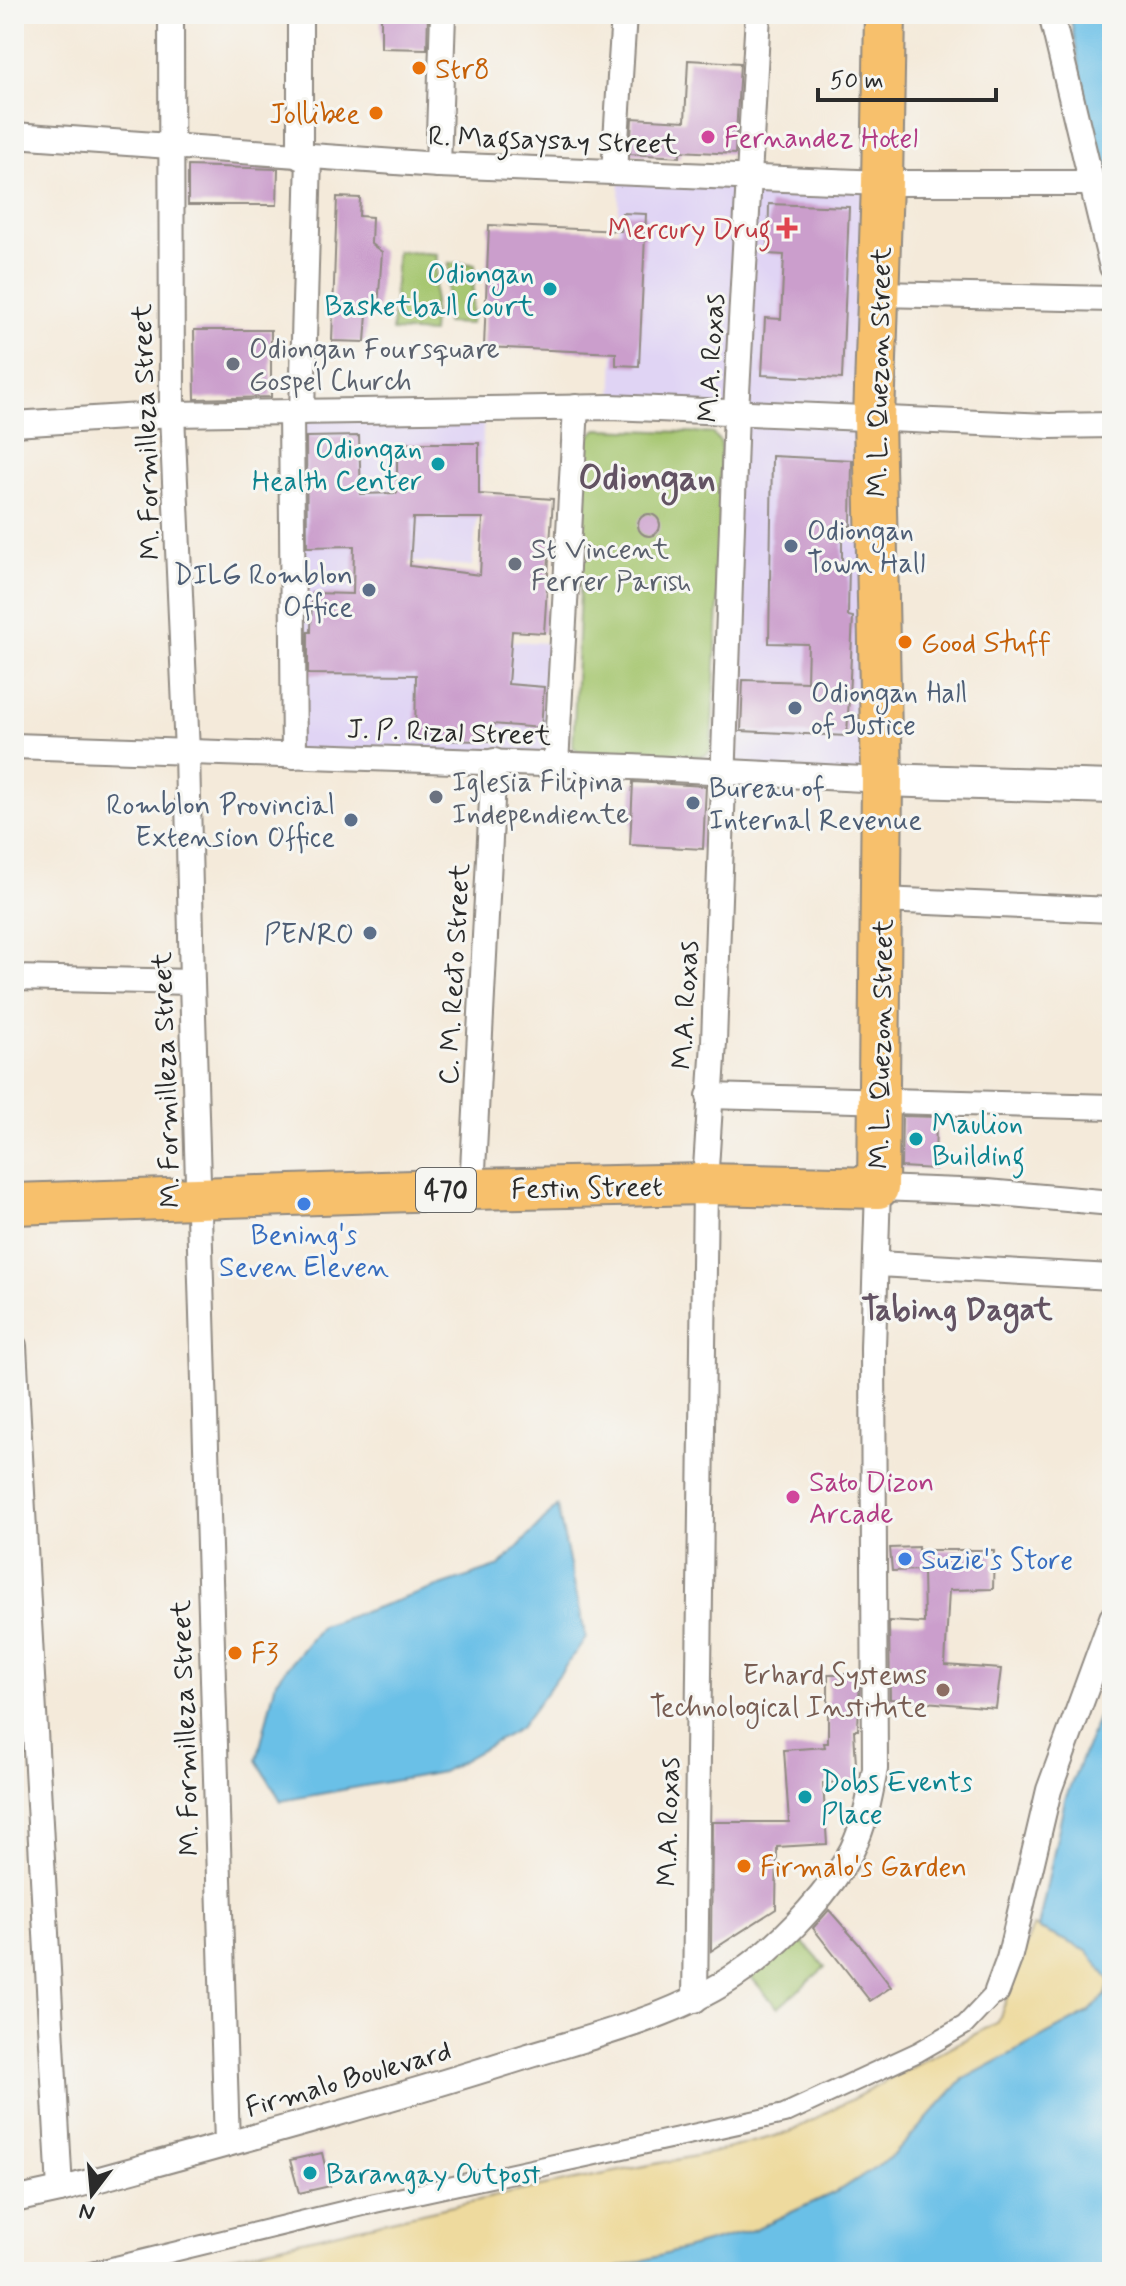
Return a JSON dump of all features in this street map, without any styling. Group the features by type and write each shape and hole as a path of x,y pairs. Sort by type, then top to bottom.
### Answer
{"main road":[{"name":"M. L. Quezon Street","path":"878,1188 882,780 874,418 885,14"},
{"name":"Festin Street","path":"14,1204 705,1184 878,1188"}],"street":[{"name":"M. Formilleza Street","path":"171,14 172,414 187,752 227,2144"},
{"path":"294,756 296,412 304,157 300,14"},
{"path":"438,165 443,14"},
{"path":"614,172 624,14"},
{"name":"M.A. Roxas","path":"695,2000 705,1184 714,1042 736,411 758,14"},
{"path":"1051,14 1112,267"},
{"name":"R. Magsaysay Street","path":"14,135 438,165 882,183 1090,183"},
{"path":"878,294 1112,299"},
{"path":"14,424 172,414 576,407 736,411 1049,426 1112,425"},
{"path":"556,764 576,407"},
{"name":"J. P. Rizal Street","path":"14,746 494,761 882,780"},
{"name":"C. M. Recto Street","path":"472,1189 494,761"},
{"path":"882,780 1112,787"},
{"path":"882,900 1112,910"},
{"path":"14,978 192,982"},
{"path":"709,1096 1112,1107"},
{"name":"Festin Street","path":"878,1188 987,1192 1112,1203"},
{"name":"M. L. Quezon Street","path":"695,2000 753,1963 805,1914 852,1849 866,1813 875,1769 873,1348 878,1188"},
{"path":"878,1264 1112,1277"},
{"path":"14,1346 60,2190"},
{"path":"91,2272 375,2203 784,2114 965,2025 997,1991 1009,1959 1049,1790 1112,1618"},
{"name":"Firmalo Boulevard","path":"14,2200 60,2190 436,2085 695,2000"}],"shaded area":[{"path":"620,172 882,183 882,780 722,770 736,411 612,407"},
{"path":"484,410 481,485 472,566 408,561 404,582 477,639 563,644 556,764 294,756 291,412"}],"green space":[{"path":"397,251 437,254 432,333 392,331"},
{"path":"449,263 475,264 471,324 446,323"},
{"path":"598,429 712,433 721,443 719,584 711,748 703,756 580,752 573,747 587,437"},
{"path":"797,1935 825,1967 778,2008 750,1976"}],"sand":[{"path":"1033,1926 1088,1951 1110,1981 1106,1995 1089,2012 962,2080 895,2154 842,2189 753,2230 602,2272 162,2272 510,2193 715,2152 790,2132 998,2022"}],"water":[{"path":"1070,14 1110,14 1112,213 1080,70"},
{"path":"557,1506 586,1638 520,1728 442,1772 281,1801 257,1760 276,1681 321,1626 500,1566"},
{"path":"1112,1684 1112,2272 602,2272 753,2230 842,2189 895,2154 962,2080 1089,2012 1106,1995 1110,1981 1087,1951 1038,1928 1065,1799"}],"building":[{"path":"381,14 428,14 427,49 381,48"},
{"path":"688,60 740,63 735,154 680,151 680,157 630,154 632,118 685,121"},
{"path":"188,166 278,169 277,205 188,205"},
{"path":"337,197 360,198 359,216 372,217 371,244 382,252 378,307 367,314 365,342 332,341"},
{"path":"769,204 849,207 842,379 762,375 765,318 781,319 784,255 768,254"},
{"name":"Odiongan Basketball Court","path":"622,213 646,214 639,366 616,365 616,353 484,347 489,225 621,231"},
{"name":"Odiongan Foursquare Gospel Church","path":"194,330 271,330 271,397 195,399"},
{"path":"359,436 361,494 397,493 397,443 479,443 479,494 553,499 544,633 512,631 508,684 544,687 541,728 493,724 492,741 415,740 416,675 308,674 312,593 353,594 354,546 307,547 306,437","holes":["413,518 483,518 480,575 410,566"]},
{"path":"772,456 852,460 851,526 842,526 842,562 849,563 848,616 853,617 847,736 741,731 743,680 807,682 808,644 769,643"},
{"path":"649,514 660,525 649,536 638,525"},
{"path":"633,782 706,786 703,849 630,845"},
{"name":"Maulion Building","path":"902,1116 936,1117 935,1169 901,1167"},
{"path":"918,1547 918,1550 994,1550 993,1589 949,1590 945,1665 1001,1669 996,1708 890,1699 889,1621 924,1623 923,1570 892,1571 890,1548"},
{"path":"828,1674 860,1674 858,1730 854,1730 857,1782 823,1783 827,1844 777,1847 776,1909 711,1951 712,1822 789,1822 784,1750 825,1747 824,1743 828,1743"},
{"path":"829,1910 891,1987 870,2001 813,1928"},
{"name":"Barangay Outpost","path":"322,2153 330,2186 299,2193 290,2160"}],"place":[{"name":"Str8","path":"419,68"},
{"name":"Jollibee","path":"376,113"},
{"name":"Fernandez Hotel","path":"708,137"},
{"name":"Mercury Drug","path":"787,228"},
{"name":"Odiongan Basketball Court","path":"550,289"},
{"name":"Odiongan Foursquare Gospel Church","path":"233,364"},
{"name":"Odiongan Health Center","path":"438,464"},
{"name":"Odiongan Town Hall","path":"791,546"},
{"name":"St Vincent Ferrer Parish","path":"515,564"},
{"name":"DILG Romblon Office","path":"369,590"},
{"name":"Good Stuff","path":"905,642"},
{"name":"Odiongan Hall of Justice","path":"795,708"},
{"name":"Iglesia Filipina Independiente","path":"436,797"},
{"name":"Bureau of Internal Revenue","path":"693,803"},
{"name":"Romblon Provincial Extension Office","path":"351,820"},
{"name":"PENRO","path":"370,933"},
{"name":"Maulion Building","path":"916,1139"},
{"name":"Bening's Seven Eleven","path":"304,1204"},
{"name":"Sato Dizon Arcade","path":"793,1497"},
{"name":"Suzie's Store","path":"905,1559"},
{"name":"F3","path":"235,1653"},
{"name":"Erhard Systems Technological Institute","path":"943,1690"},
{"name":"Dobs Events Place","path":"805,1797"},
{"name":"Firmalo's Garden","path":"744,1866"},
{"name":"Barangay Outpost","path":"310,2173"}],"district":[{"name":"Odiongan","path":"647,476"},
{"name":"Tabing Dagat","path":"957,1308"}]}
